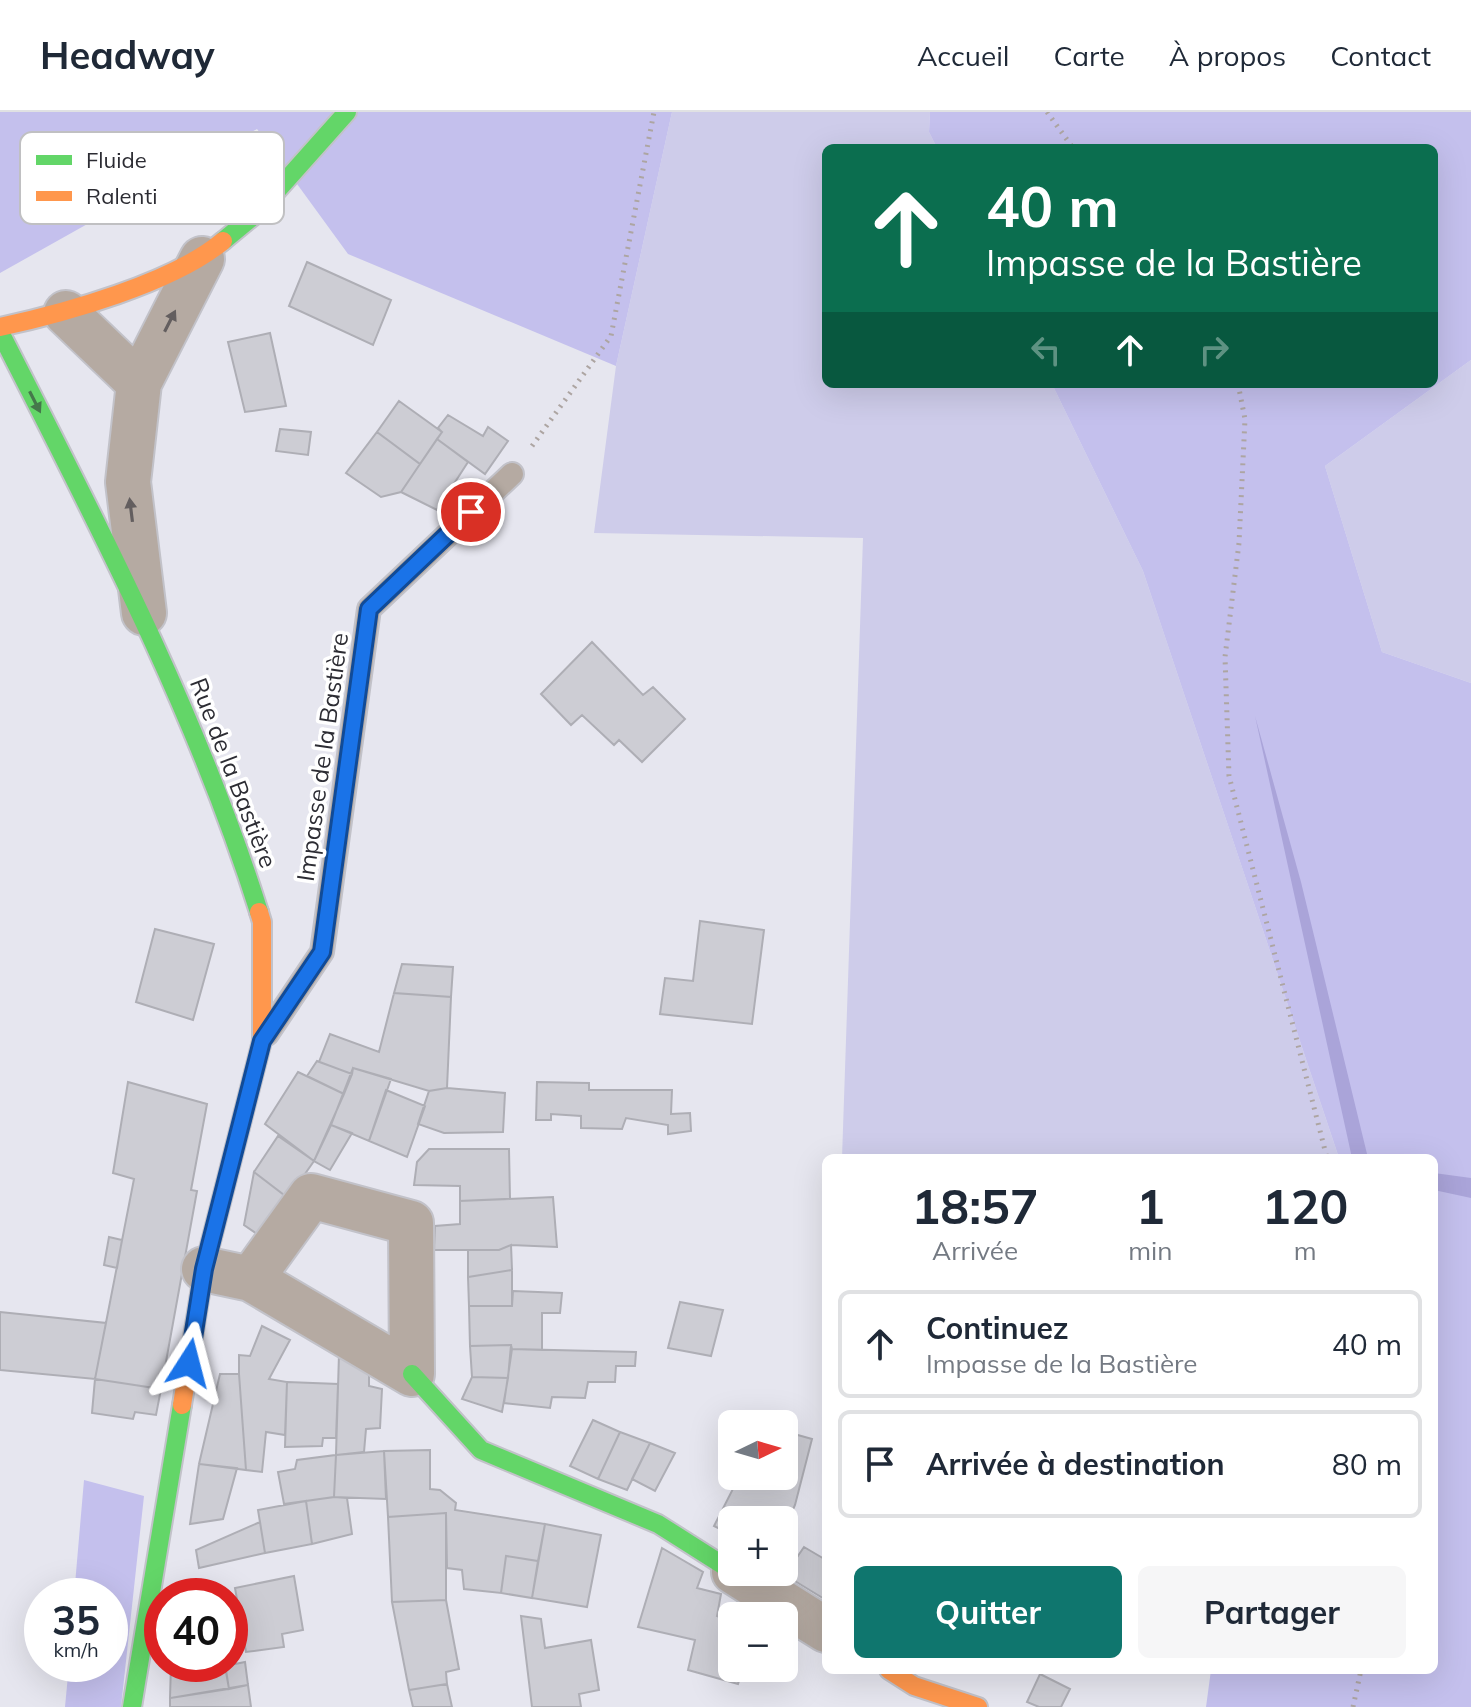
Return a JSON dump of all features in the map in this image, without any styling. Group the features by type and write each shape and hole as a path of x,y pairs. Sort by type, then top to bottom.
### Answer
{"street":[{"path":"284,183 347,112"},
{"path":"0,330 66,313 202,259 244,224"},
{"path":"144,615 128,482 139,383 202,259"},
{"path":"66,313 139,383"},
{"name":"Rue de la Bastière","path":"0,330 144,615 229,816 262,922 262,1041 204,1269 132,1707"},
{"path":"251,1279 311,1196 411,1223 412,1374"},
{"path":"204,1269 251,1279 412,1374 481,1450 658,1524 718,1562"},
{"path":"757,1586 822,1627"},
{"path":"895,1674 914,1686 978,1707"}],"lane":[{"name":"Impasse de la Bastière","path":"262,1041 322,952 369,609 512,474"}],"path":[{"path":"512,474 611,336 654,112"},
{"path":"1047,112 1070,144"},
{"path":"1239,388 1245,419 1239,543 1225,657 1229,776 1326,1154"},
{"path":"1353,1707 1360,1674"}],"shaded area":[{"path":"0,112 672,112 616,366 348,254 284,166 284,132 259,132 257,129 252,132 20,132 20,224 87,224 0,273"},
{"path":"672,112 930,112 929,132 935,144 822,144 822,388 1054,388 1143,571 1338,1154 842,1154 863,538 594,533 616,366"},
{"path":"930,112 1471,112 1471,360 1438,384 1438,144 935,144 929,132"},
{"path":"1471,360 1471,683 1382,652 1325,466 1432,388 1438,388 1438,384"},
{"path":"1054,388 1432,388 1325,466 1382,652 1471,683 1471,1707 1206,1707 1210,1674 1438,1674 1438,1154 1338,1154 1143,571"},
{"path":"1255,716 1301,882 1367,1154 1351,1154"},
{"path":"1438,1174 1471,1178 1471,1198 1438,1191"},
{"path":"84,1480 144,1496 128,1643 128,1578 76,1578"},
{"path":"67,1682 124,1682 121,1707 65,1707"}],"building":[{"path":"307,262 391,300 373,345 289,306"},
{"path":"270,333 286,406 245,412 228,342"},
{"path":"399,401 442,432 420,464 377,432"},
{"path":"448,415 483,436 488,427 508,441 485,474 437,439 442,432 438,428"},
{"path":"280,429 311,432 308,455 276,451"},
{"path":"377,432 420,464 401,492 381,497 346,473"},
{"path":"437,439 468,462 437,510 401,492"},
{"path":"592,642 643,695 653,687 685,719 642,762 619,740 614,745 582,715 571,725 541,694"},
{"path":"700,921 764,930 752,1024 660,1014 665,978 693,981"},
{"path":"155,929 214,944 193,1020 136,1002"},
{"path":"402,964 453,967 451,997 394,993"},
{"path":"394,993 451,997 447,1088 429,1091 353,1068 352,1074 319,1062 330,1034 379,1052"},
{"path":"317,1061 352,1074 344,1094 307,1076"},
{"path":"353,1068 391,1079 369,1141 331,1125"},
{"path":"298,1072 344,1094 314,1161 265,1124"},
{"path":"128,1082 207,1104 191,1190 197,1191 161,1389 95,1379 134,1179 113,1173"},
{"path":"537,1082 589,1083 589,1090 672,1090 671,1114 690,1113 691,1131 668,1134 668,1125 626,1118 622,1129 581,1128 581,1116 551,1114 551,1120 536,1120"},
{"path":"447,1088 505,1093 503,1132 444,1133 418,1124 429,1091"},
{"path":"386,1090 425,1106 407,1157 369,1141"},
{"path":"331,1125 352,1133 330,1170 314,1161"},
{"path":"278,1136 314,1161 288,1198 254,1172"},
{"path":"429,1149 509,1149 510,1199 460,1201 460,1186 414,1185 417,1162"},
{"path":"254,1172 288,1198 263,1238 244,1225"},
{"path":"553,1197 557,1247 511,1245 499,1250 434,1250 435,1226 460,1224 460,1201"},
{"path":"109,1237 122,1240 117,1268 104,1265"},
{"path":"511,1245 512,1270 468,1277 468,1250 499,1250"},
{"path":"512,1270 512,1306 469,1306 468,1277"},
{"path":"513,1291 562,1293 560,1313 542,1313 542,1350 512,1349 511,1345 470,1346 469,1306 512,1306"},
{"path":"680,1302 723,1310 711,1356 668,1348"},
{"path":"0,1312 106,1323 95,1379 0,1370"},
{"path":"262,1326 290,1340 269,1379 287,1382 285,1435 266,1432 262,1472 246,1470 239,1355 250,1356"},
{"path":"511,1345 508,1378 472,1377 470,1346"},
{"path":"512,1349 636,1352 635,1366 616,1366 615,1382 588,1382 585,1398 552,1397 550,1408 504,1403"},
{"path":"339,1354 369,1370 369,1386 382,1389 380,1428 366,1429 364,1452 336,1455"},
{"path":"220,1374 239,1374 246,1470 199,1464"},
{"path":"472,1377 508,1378 502,1412 462,1399"},
{"path":"95,1379 161,1389 156,1415 135,1412 133,1419 92,1413"},
{"path":"287,1382 338,1384 336,1438 323,1438 322,1446 285,1447"},
{"path":"593,1420 620,1432 598,1479 570,1466"},
{"path":"620,1432 650,1443 627,1490 598,1479"},
{"path":"798,1435 812,1439 795,1506 724,1506 732,1490 798,1490"},
{"path":"650,1443 675,1453 655,1491 632,1479"},
{"path":"430,1450 430,1489 440,1490 456,1503 455,1510 545,1524 538,1561 506,1556 501,1593 464,1589 462,1570 447,1568 446,1513 388,1517 384,1451"},
{"path":"384,1451 386,1499 334,1497 336,1455"},
{"path":"336,1455 334,1497 284,1504 278,1472 295,1469 297,1460"},
{"path":"199,1464 237,1468 223,1519 190,1524"},
{"path":"347,1498 352,1534 312,1544 306,1501"},
{"path":"306,1501 312,1544 265,1553 258,1510"},
{"path":"446,1513 446,1600 392,1602 388,1517"},
{"path":"260,1522 265,1553 199,1568 196,1550"},
{"path":"545,1524 601,1535 587,1607 532,1598"},
{"path":"804,1547 822,1558 822,1598 798,1583 798,1556"},
{"path":"662,1548 703,1572 697,1588 721,1594 717,1616 718,1678 688,1670 695,1640 638,1627"},
{"path":"506,1556 538,1561 532,1598 501,1593"},
{"path":"294,1576 303,1630 282,1634 284,1647 248,1652 248,1585"},
{"path":"446,1600 459,1669 446,1672 447,1684 409,1690 392,1602"},
{"path":"521,1616 541,1619 545,1648 591,1640 599,1690 579,1694 581,1707 532,1707"},
{"path":"1040,1674 1070,1689 1061,1707 1039,1707 1027,1702"},
{"path":"170,1682 228,1682 229,1689 170,1698"},
{"path":"228,1682 248,1682 248,1685 229,1689"},
{"path":"447,1684 452,1707 413,1707 409,1690"},
{"path":"248,1685 251,1707 170,1707 170,1698"}],"traffic: fast":[{"path":"284,183 347,112"},
{"path":"223,241 244,224"},
{"path":"0,332 142,616 205,762 259,912"},
{"path":"412,1374 481,1450 658,1524 718,1562"},
{"path":"132,1707 182,1405"}],"traffic: slow":[{"path":"0,327 86,305 148,283 202,256 223,241"},
{"path":"182,1405 204,1269 262,1041 262,922 259,912"},
{"path":"895,1674 914,1686 978,1707"}],"route":[{"path":"189,1363 204,1269 262,1041 322,952 369,609 471,512"}]}
